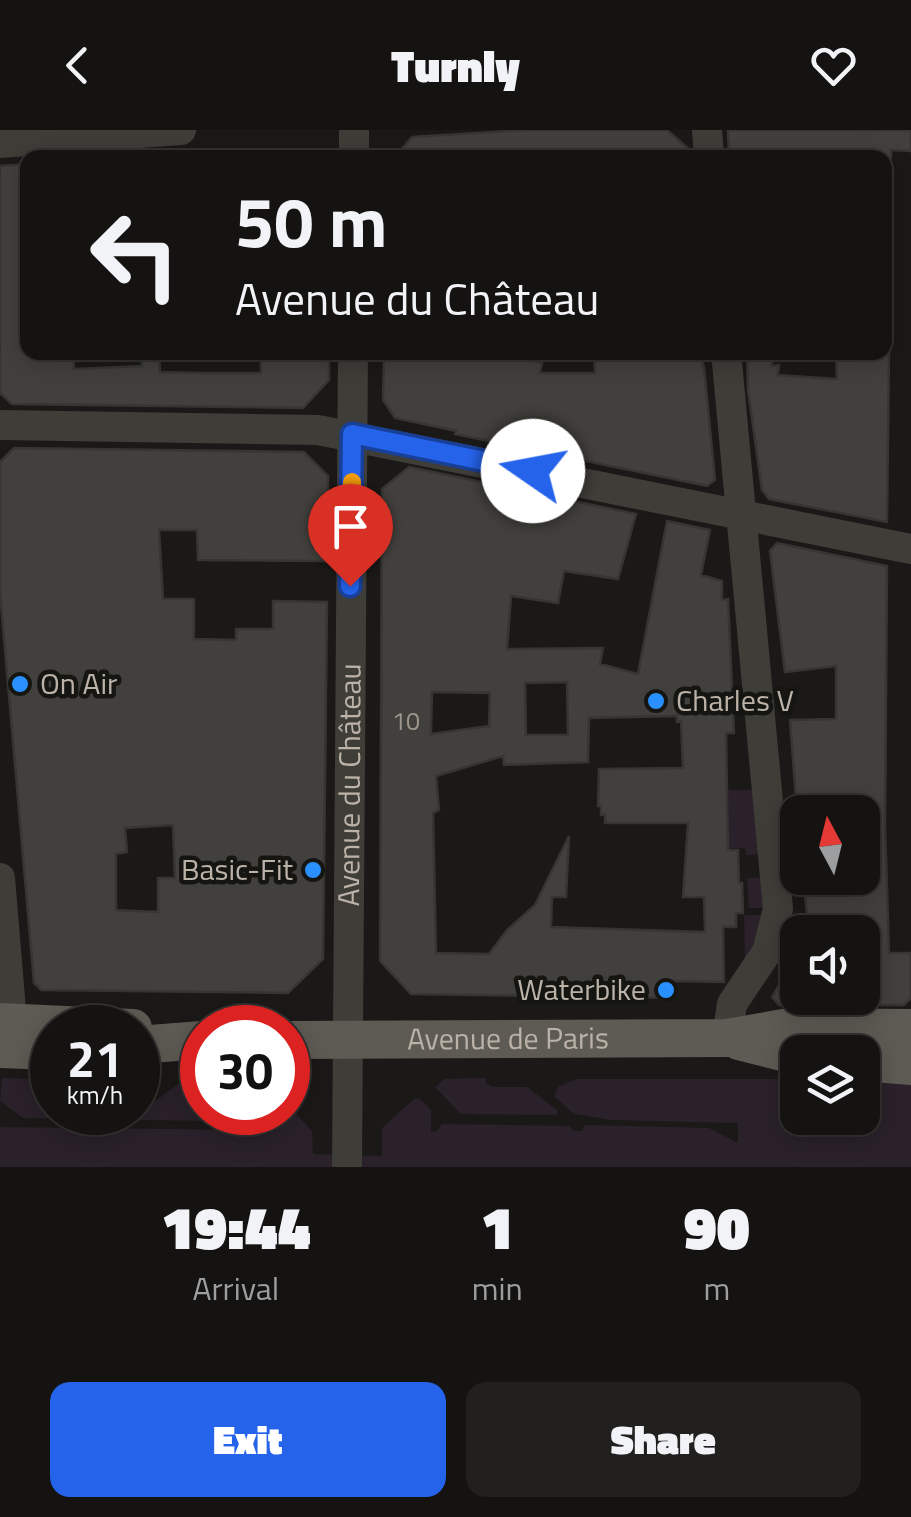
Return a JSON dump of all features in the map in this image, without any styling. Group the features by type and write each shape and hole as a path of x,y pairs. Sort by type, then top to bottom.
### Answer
{"main road":[{"name":"Avenue de Paris","path":"310,1040 727,1038 789,1026 911,1028"},
{"path":"4,1031 30,1030"},
{"path":"4,1031 30,1041"},
{"name":"Avenue de Paris","path":"727,1038 780,1051"},
{"path":"880,1063 911,1066"}],"street":[{"path":"0,142 181,130"},
{"name":"Avenue du Château","path":"348,1162 353,360"},
{"path":"727,360 778,910 767,952 732,1004 727,1038"},
{"path":"0,425 318,430 352,434 911,549"},
{"path":"0,878 4,1031"}],"shaded area":[{"path":"728,790 762,790 765,854 746,855 745,848 729,848"},
{"path":"747,878 767,878 770,908 749,908"},
{"path":"744,915 770,915 764,940 745,966"},
{"path":"2,1078 30,1079 30,1118 23,1118 0,1101"},
{"path":"486,1078 492,1087 527,1087 558,1111 556,1115 461,1114 435,1087 445,1079"},
{"path":"576,1079 780,1079 780,1135 880,1135 880,1080 911,1080 911,1167 0,1167 0,1127 30,1127 30,1135 160,1135 160,1129 180,1129 180,1135 310,1135 310,1129 313,1154 382,1156 382,1128 414,1099 420,1099 431,1110 431,1132 442,1124 570,1126 573,1131 582,1131 585,1125 709,1128 738,1143 738,1123 612,1120 574,1114 554,1096 558,1087"},
{"path":"180,1083 180,1121 160,1120 160,1097"}],"building":[{"path":"526,130 667,130 690,150 401,150 412,137"},
{"path":"728,130 911,130 911,151 729,150"},
{"path":"20,165 20,360 74,360 74,369 142,366 142,360 159,360 160,372 261,373 261,360 329,360 329,380 303,408 12,404 0,393 0,166"},
{"path":"384,360 527,360 542,363 540,373 595,373 594,360 702,360 715,480 707,486 455,434 456,431 395,418 383,400"},
{"path":"747,360 772,360 772,366 779,365 778,375 837,379 836,360 889,360 887,522 769,499 762,490"},
{"path":"14,448 304,452 328,476 327,561 198,560 197,530 159,530 163,599 194,599 194,639 236,640 236,629 273,629 273,601 327,602 323,959 288,993 41,990 34,983 0,592 0,462","holes":["173,825 175,878 158,878 158,912 116,910 116,854 127,852 125,828"]},
{"path":"409,467 636,514 618,579 564,571 558,603 511,596 507,649 603,648 600,664 638,674 667,521 710,530 701,575 722,581 722,600 728,599 734,733 726,733 728,850 738,850 743,913 736,913 736,927 723,927 724,982 673,981 673,998 411,994 380,961 382,489","holes":["567,682 568,735 526,735 525,683","432,692 490,693 489,726 431,734","677,716 677,722 681,721 683,768 599,769 598,806 601,815 605,814 605,823 688,823 683,897 704,897 705,932 551,927 552,897 566,897 569,836 535,905 507,930 489,954 436,953 436,776 503,756 504,765 588,762 589,718"]},
{"path":"777,543 887,566 885,822 889,953 911,953 911,998 904,1005 880,1005 880,915 806,915 805,895 880,895 880,795 796,795 790,720 836,719 836,666 785,672 770,551"},
{"path":"780,983 780,1005 772,997"}],"slow traffic":[{"path":"351,550 352,482"}],"place":[{"name":"On Air","path":"20,684"},
{"name":"Charles V","path":"656,701"},
{"name":"Basic-Fit","path":"313,870"},
{"name":"Waterbike","path":"666,990"}],"route":[{"path":"350,586 352,434 533,471"}]}
